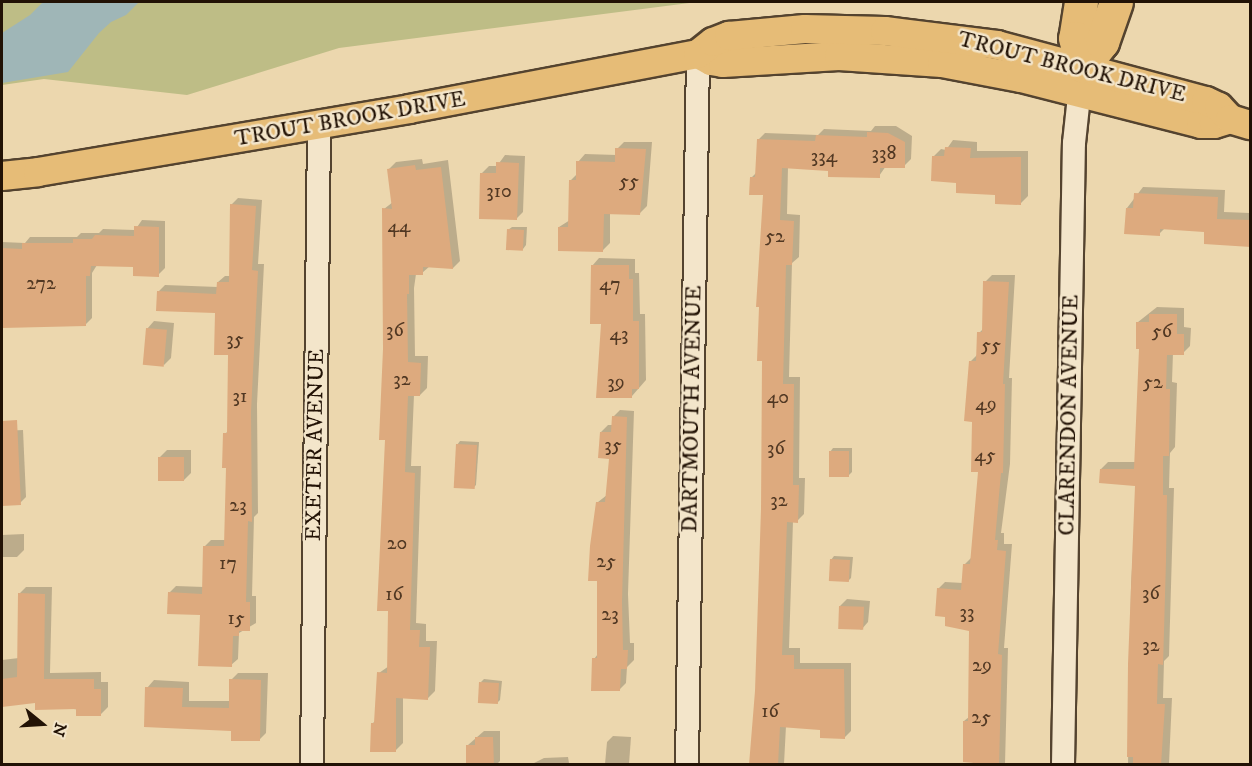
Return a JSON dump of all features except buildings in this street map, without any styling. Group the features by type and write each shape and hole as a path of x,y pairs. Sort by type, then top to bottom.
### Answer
{"highway":[{"path":"1081,2 1075,38 1081,79"},
{"path":"1081,79 1102,42 1116,2"}],"main road":[{"name":"TROUT BROOK DRIVE","path":"2,176 319,125 698,54 712,42 729,36 773,31 840,29 965,39 1081,79 1206,101 1240,122"}],"street":[{"name":"DARTMOUTH AVENUE","path":"687,765 698,54"},
{"name":"CLARENDON AVENUE","path":"1062,765 1074,143 1081,79"},
{"name":"EXETER AVENUE","path":"312,765 319,125"}],"shaded area":[{"path":"2,2 697,2 339,48 187,95 44,79 2,85"}],"water":[{"path":"43,2 139,2 126,15 111,22 99,33 68,72 2,83 2,33 30,15"}]}
